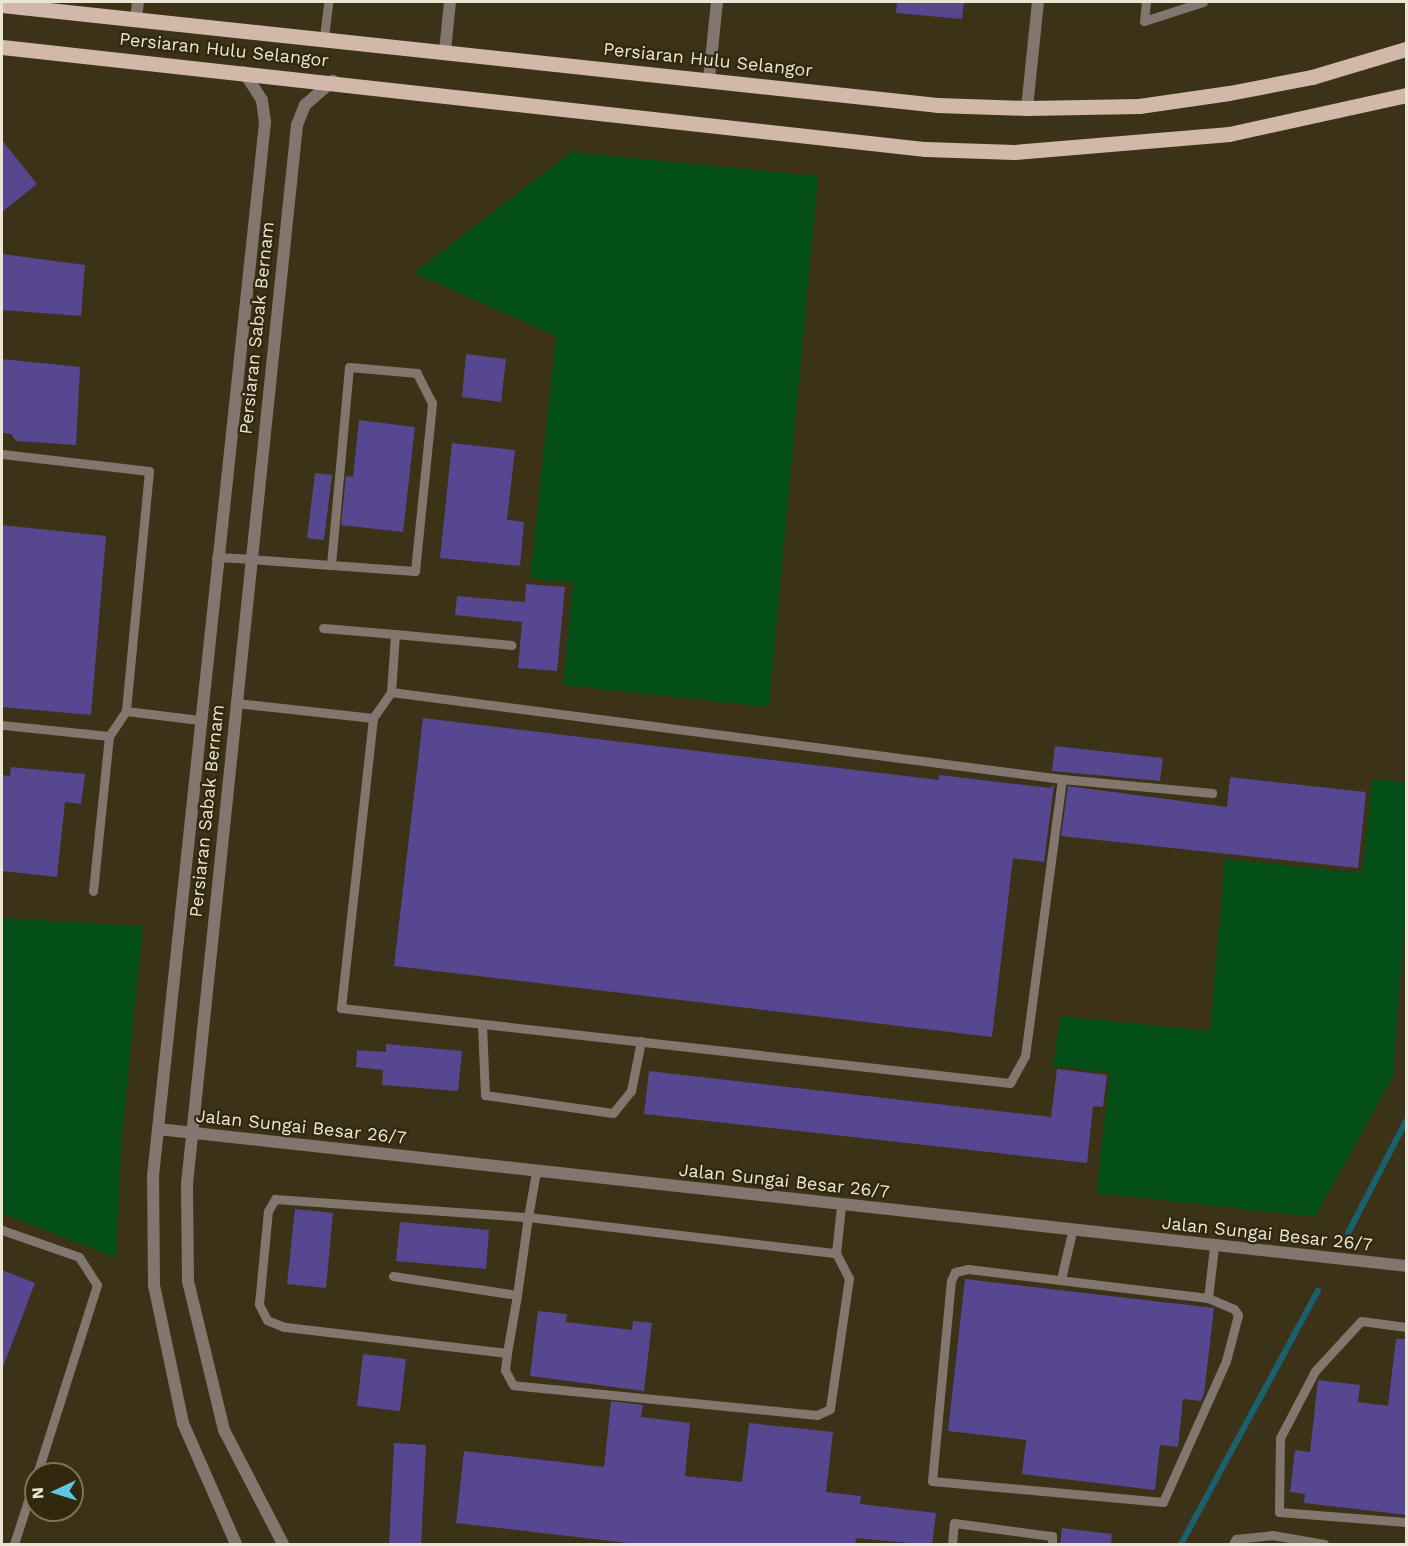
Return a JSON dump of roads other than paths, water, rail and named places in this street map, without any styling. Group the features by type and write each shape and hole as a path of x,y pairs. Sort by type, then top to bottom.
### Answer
{"main road":[{"name":"Persiaran Hulu Selangor","path":"2,5 324,37 937,105 1027,108 1139,106 1229,93 1312,77 1407,49"},
{"name":"Persiaran Hulu Selangor","path":"2,47 243,70 925,148 1014,152 1230,134 1407,95"}],"street":[{"path":"136,20 138,2"},
{"path":"445,51 450,2"},
{"path":"709,79 717,2"},
{"path":"1027,108 1038,2"},
{"name":"Persiaran Sabak Bernam","path":"236,1545 183,1423 154,1285 158,1129 216,557 265,122 256,85 243,70"},
{"name":"Persiaran Sabak Bernam","path":"283,1545 224,1430 188,1281 192,1133 297,125 305,105 334,80"},
{"name":"Jalan Sungai Besar 26/7","path":"158,1129 1072,1232 1407,1266"}],"lane":[{"path":"324,37 328,2"},
{"path":"1146,2 1144,21 1203,2"},
{"path":"216,557 415,571 432,403 417,373 349,367 331,565"},
{"path":"2,454 149,471 126,711 109,736 93,891"},
{"path":"324,628 511,645"},
{"path":"395,634 391,692 373,718 340,1008 1010,1083 1025,1056 1062,779"},
{"path":"391,692 1062,779 1212,793"},
{"path":"236,703 373,718"},
{"path":"126,711 199,720"},
{"path":"2,724 109,736"},
{"path":"482,1024 484,1095 614,1113 631,1091 641,1041"},
{"path":"536,1172 505,1370 513,1385 817,1415 830,1409 849,1278 836,1253 841,1206"},
{"path":"507,1353 285,1327 267,1320 259,1304 268,1211 275,1199 528,1217 836,1253"},
{"path":"2,1230 79,1257 97,1285 40,1462"},
{"path":"1061,1280 1072,1232"},
{"path":"1208,1298 1214,1247"},
{"path":"968,1269 1208,1298 1229,1305 1238,1315 1209,1405 1163,1502 938,1485 930,1471 955,1272 968,1269"},
{"path":"393,1276 517,1295"},
{"path":"1407,1327 1360,1321 1315,1371 1280,1438 1279,1512 1407,1522"},
{"path":"14,1545 24,1513"},
{"path":"952,1545 954,1523 1052,1536 1052,1545"},
{"path":"1233,1545 1236,1539 1272,1535 1324,1545"}],"waterway":[{"path":"1348,1233 1406,1121"},
{"path":"1181,1544 1318,1291"}]}
